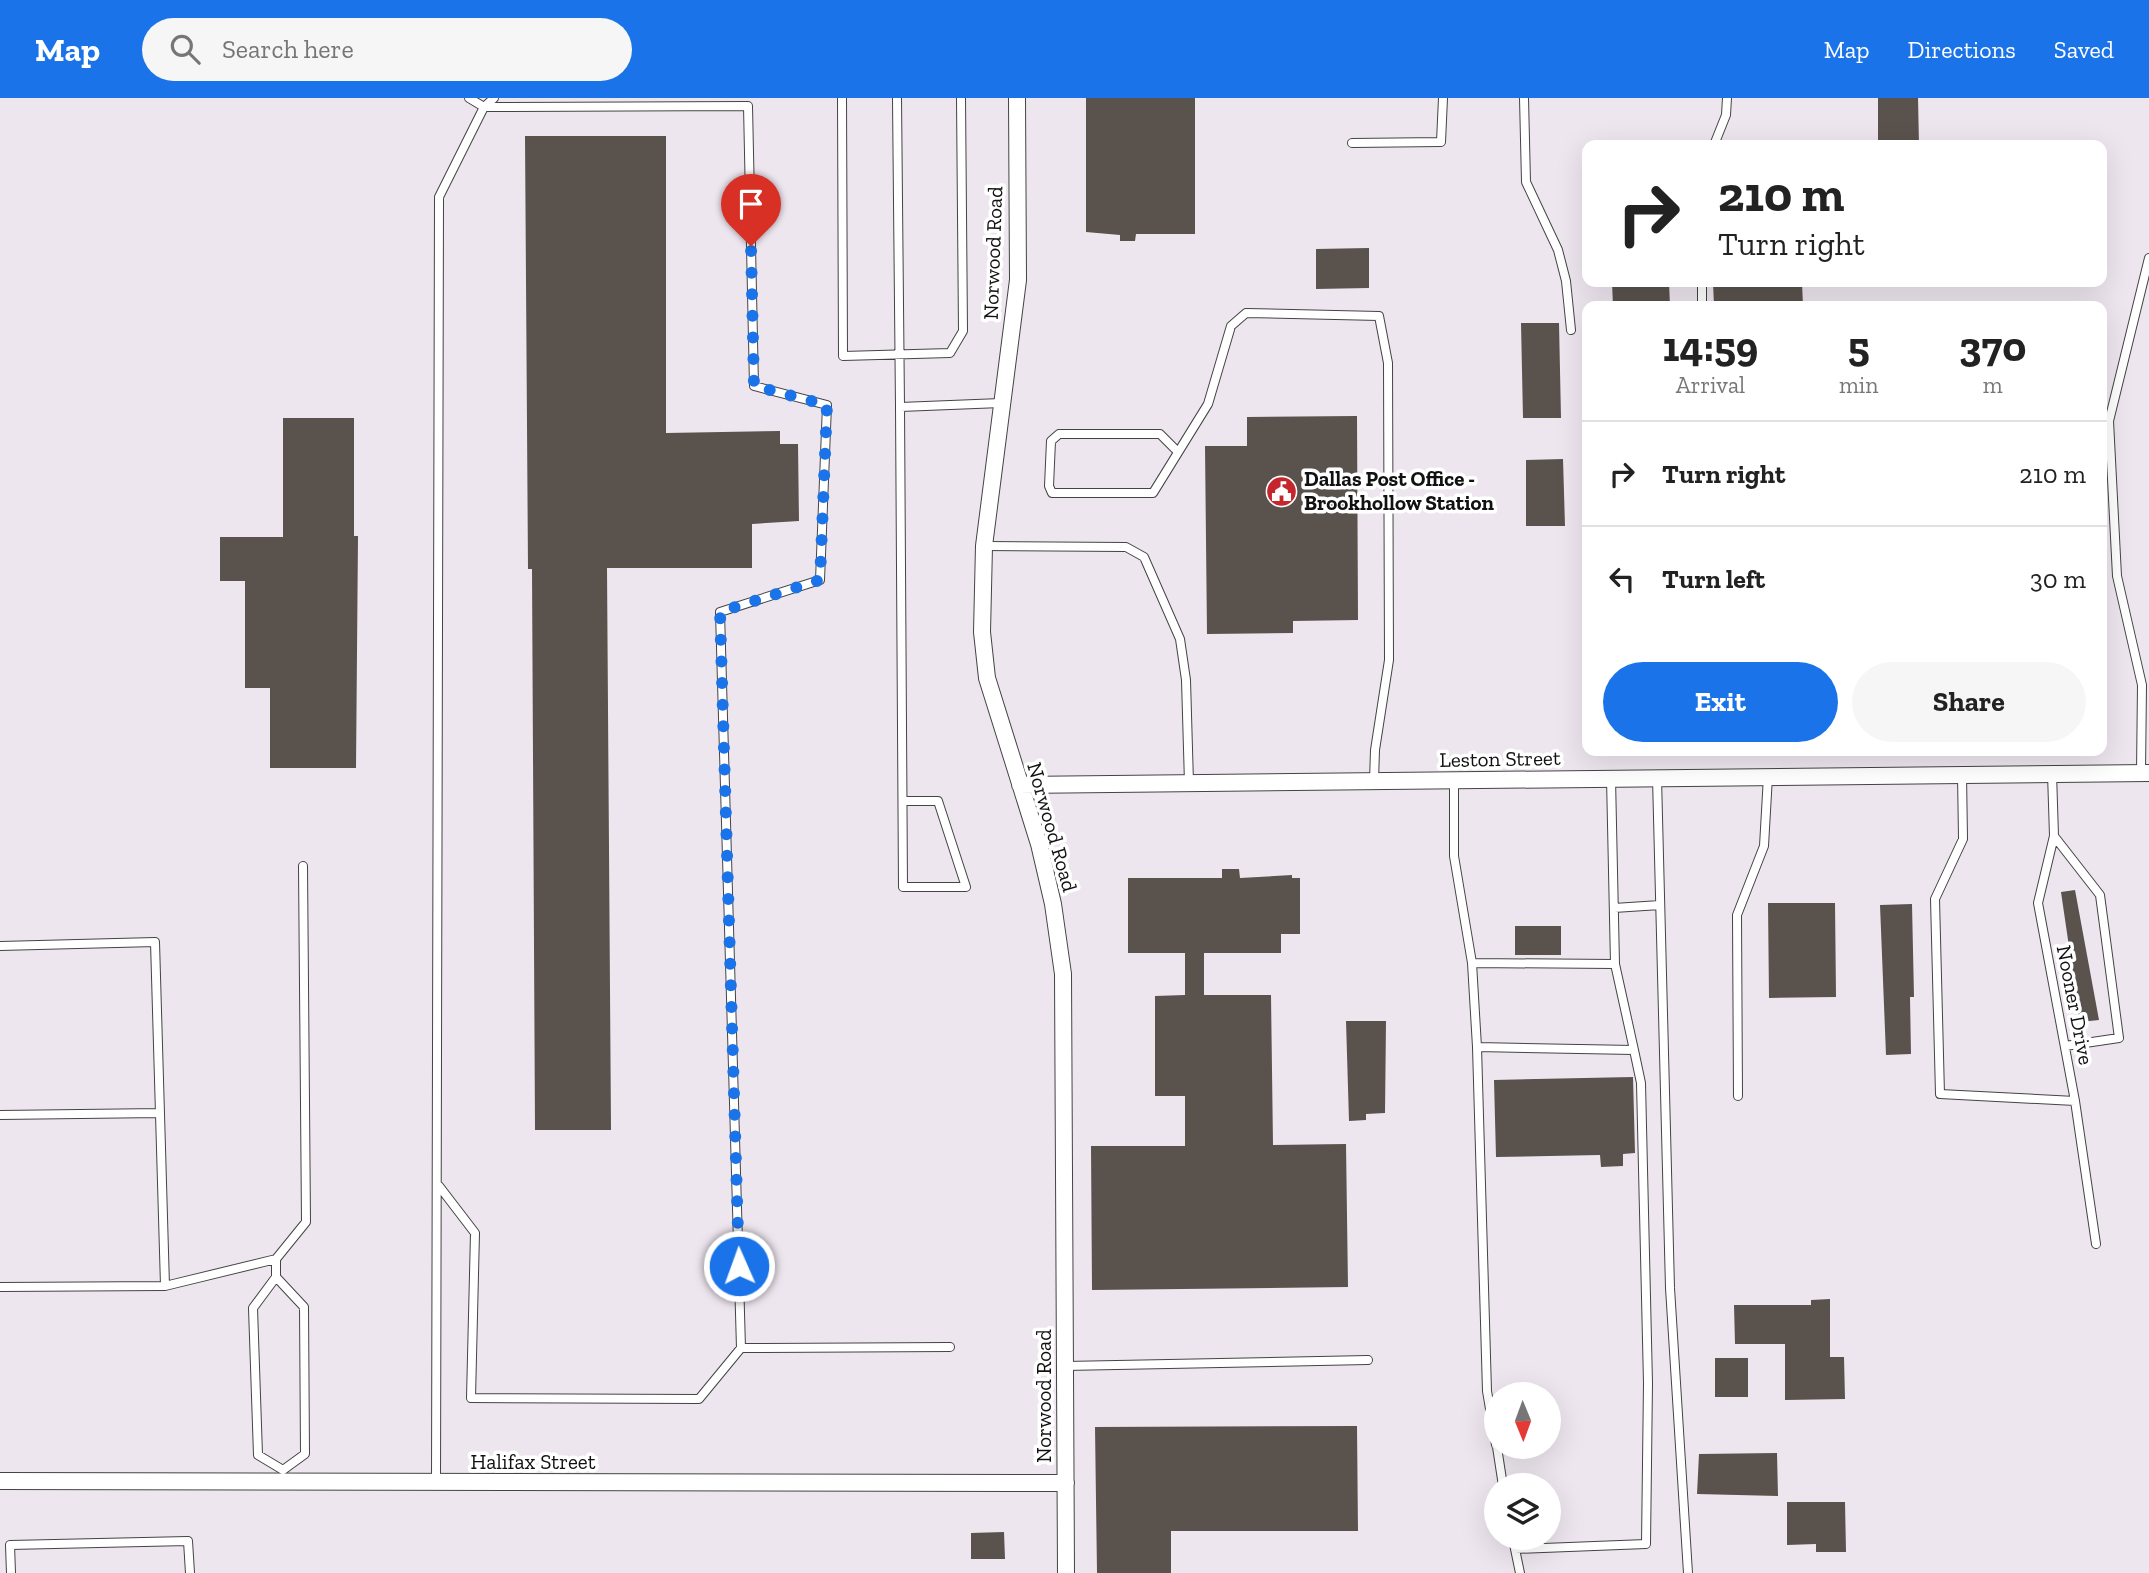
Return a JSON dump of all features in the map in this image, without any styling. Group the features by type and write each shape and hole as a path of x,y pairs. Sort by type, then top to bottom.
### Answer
{"street":[{"name":"Norwood Road","path":"1017,98 1018,280 984,546 982,632 987,678 1039,844 1053,904 1063,974 1066,1573"},
{"name":"Leston Street","path":"1020,785 2145,773"},
{"name":"Halifax Street","path":"0,1481 284,1476 436,1483 1066,1483"}],"lane":[{"path":"438,1186 475,1233 471,1398 699,1399 741,1348 720,612 820,580 827,405 754,386 748,106 484,107 470,98"},
{"path":"436,1483 439,197 484,107 494,98"},
{"path":"842,98 843,356 950,353 963,331 961,98"},
{"path":"897,98 903,887 966,887 938,801 903,801"},
{"path":"1352,143 1441,142 1443,98"},
{"path":"1524,98 1526,182 1558,250 1566,281 1571,330"},
{"path":"1716,140 1727,115 1727,98"},
{"path":"2145,773 2142,685 2117,576 2109,422 2149,258"},
{"path":"1178,452 1160,434 1059,434 1051,441 1049,486 1052,493 1153,493 1209,404 1231,326 1246,313 1378,316 1388,363 1389,660 1375,750 1374,781"},
{"path":"900,407 1001,403"},
{"path":"984,546 1126,547 1144,557 1180,639 1186,680 1189,783"},
{"name":"Nooner Drive","path":"2052,773 2054,836 2038,903 2075,1101 2096,1244"},
{"path":"1962,774 1963,839 1935,899 1940,1094 2075,1101"},
{"path":"1738,1096 1737,915 1764,846 1768,776"},
{"path":"1561,1547 1646,1544 1646,1296 1641,1083 1615,964 1611,778"},
{"path":"1657,778 1670,1288 1688,1573"},
{"path":"1454,780 1454,856 1472,963 1477,1047 1487,1382"},
{"path":"2054,836 2100,895 2119,1038 2065,1046"},
{"path":"0,1287 165,1286 276,1259 306,1222 303,866"},
{"path":"1614,908 1660,905"},
{"path":"0,946 155,942 165,1286"},
{"path":"1472,963 1615,964"},
{"path":"1477,1047 1634,1050"},
{"path":"0,1115 160,1113"},
{"path":"276,1259 276,1277 253,1308 257,1442 258,1455 284,1476 305,1454 304,1307 276,1277"},
{"path":"741,1348 950,1347"},
{"path":"1065,1366 1368,1360"},
{"path":"11,1573 10,1545 188,1541 190,1573"},
{"path":"1515,1550 1520,1573"}],"shaded area":[{"path":"0,98 2149,98 2149,1573 0,1573"}],"building":[{"path":"1086,98 1195,98 1195,234 1136,234 1135,241 1120,241 1120,235 1086,232"},
{"path":"1878,98 1918,98 1919,140 1878,140"},
{"path":"525,136 666,136 666,433 780,431 780,444 798,444 799,521 752,524 752,568 607,568 611,1130 535,1130 532,569 528,569"},
{"path":"1369,248 1369,288 1316,289 1316,249"},
{"path":"1612,287 1669,287 1670,301 1613,301"},
{"path":"1713,287 1802,287 1803,301 1714,301"},
{"path":"1521,323 1559,323 1561,418 1523,418"},
{"name":"Dallas Post Office - Brookhollow Station","path":"1357,416 1358,620 1293,621 1293,633 1207,634 1205,446 1247,446 1247,417"},
{"path":"283,418 354,418 354,536 358,536 356,768 270,768 270,688 245,688 245,581 220,581 220,537 283,537"},
{"path":"1563,459 1565,526 1526,526 1526,460"},
{"path":"1222,869 1239,869 1240,878 1292,875 1292,878 1300,878 1300,934 1281,934 1281,953 1204,953 1204,995 1271,995 1273,1145 1346,1144 1348,1287 1092,1290 1091,1146 1185,1146 1185,1096 1155,1096 1155,996 1185,995 1185,953 1128,953 1128,878 1222,878"},
{"path":"2075,890 2099,1020 2080,1022 2061,892"},
{"path":"1768,903 1835,903 1836,997 1769,998"},
{"path":"1912,904 1914,997 1910,997 1911,1054 1886,1055 1880,905"},
{"path":"1515,926 1561,926 1561,955 1515,955"},
{"path":"1346,1021 1386,1021 1385,1113 1366,1114 1366,1120 1349,1121"},
{"path":"1633,1077 1635,1153 1623,1154 1623,1166 1601,1167 1600,1155 1496,1157 1494,1080"},
{"path":"1830,1299 1830,1357 1844,1357 1845,1399 1785,1400 1785,1344 1735,1344 1734,1305 1811,1305 1811,1300"},
{"path":"1715,1358 1748,1358 1748,1397 1715,1397"},
{"path":"1357,1426 1358,1531 1171,1531 1171,1573 1097,1573 1095,1427"},
{"path":"1777,1453 1778,1496 1697,1494 1699,1454"},
{"path":"1787,1502 1845,1502 1846,1552 1816,1552 1816,1544 1787,1545"},
{"path":"1004,1532 1005,1559 971,1559 971,1533"}],"place":[{"name":"Dallas Post Office - Brookhollow Station","path":"1281,491"}],"route":[{"path":"739,1266 720,612 820,580 827,405 754,386 751,246"}]}
